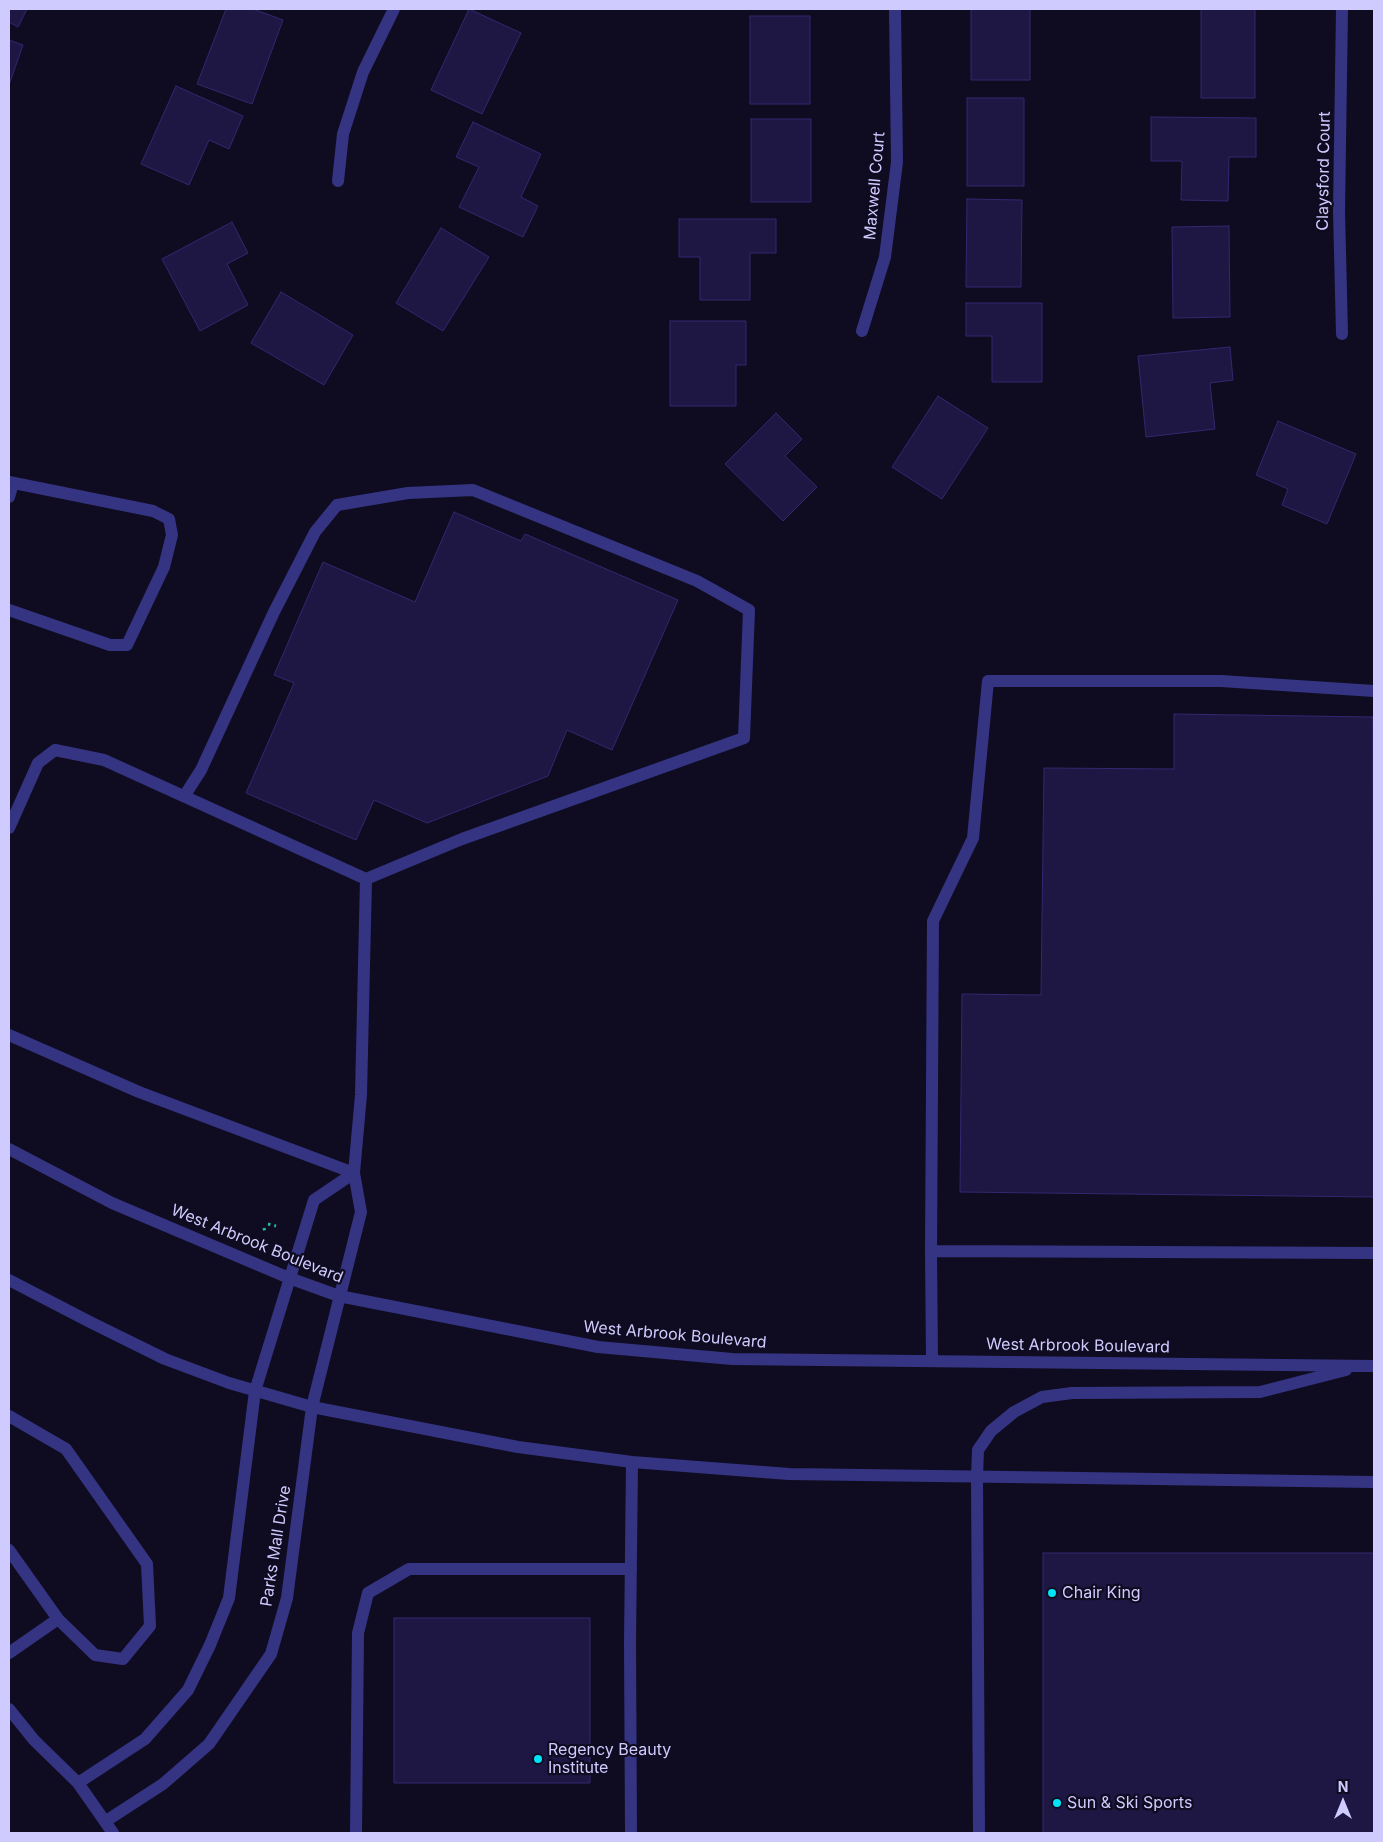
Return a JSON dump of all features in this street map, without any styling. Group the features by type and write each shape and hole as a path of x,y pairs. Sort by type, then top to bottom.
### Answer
{"street":[{"path":"338,181 343,134 363,72 394,9"},
{"name":"Maxwell Court","path":"862,331 885,256 897,162 895,9"},
{"name":"Claysford Court","path":"1342,9 1339,211 1342,334"},
{"path":"9,497 11,482 153,510 169,519 172,535 164,567 127,645 110,645 9,610"},
{"path":"9,828 38,763 55,750 104,760 185,795 366,879 462,839 744,738 749,610 697,581 473,490 408,493 337,505 315,532 274,612 201,770 185,795"},
{"path":"932,1360 933,921 973,838 988,681 1221,681 1374,691"},
{"name":"Parks Mall Drive","path":"106,1822 163,1784 209,1744 271,1654 287,1598 312,1406 361,1212 354,1173 361,1095 366,879"},
{"path":"9,1035 139,1092 354,1173"},
{"name":"West Arbrook Boulevard","path":"9,1149 112,1203 289,1278 339,1296 598,1347 732,1359 1369,1366"},
{"path":"78,1783 146,1739 188,1690 210,1645 229,1598 255,1390 289,1278 314,1200 354,1173"},
{"path":"931,1251 1374,1253"},
{"path":"9,1280 165,1359 230,1383 312,1406 518,1447 632,1462 789,1474 1374,1482"},
{"path":"978,1833 977,1477 978,1450 991,1431 1014,1412 1042,1397 1072,1393 1260,1392 1369,1366"},
{"path":"9,1416 66,1449 147,1564 150,1626 123,1659 95,1655 58,1619 9,1550"},
{"path":"630,1833 632,1462"},
{"path":"356,1833 358,1633 368,1593 409,1569 631,1569"},
{"path":"9,1653 58,1619"},
{"path":"9,1709 34,1740 78,1783 113,1833"}],"path":[{"path":"268,1224 276,1226"}],"building":[{"path":"9,9 27,9 18,27 9,22"},
{"path":"226,9 253,9 283,20 252,104 197,84"},
{"path":"469,9 521,33 482,114 431,90"},
{"path":"971,9 1030,9 1030,80 971,80"},
{"path":"1201,9 1255,9 1255,98 1201,98"},
{"path":"750,16 810,16 810,104 750,104"},
{"path":"9,40 23,45 9,85"},
{"path":"176,86 243,116 229,149 209,140 189,185 141,164"},
{"path":"967,98 1024,98 1024,186 967,186"},
{"path":"1151,117 1256,118 1256,157 1229,157 1228,201 1181,200 1182,161 1151,161"},
{"path":"751,119 811,119 811,202 751,202"},
{"path":"473,122 541,154 521,197 538,206 523,237 459,207 479,167 456,157"},
{"path":"967,199 1022,200 1021,287 966,287"},
{"path":"679,219 776,219 776,253 750,253 750,300 700,300 700,257 679,257"},
{"path":"232,222 248,253 227,264 248,305 200,331 162,259"},
{"path":"1229,226 1230,317 1173,318 1172,227"},
{"path":"441,228 489,257 443,331 396,303"},
{"path":"281,292 353,335 324,385 251,343"},
{"path":"966,303 1042,303 1042,382 992,382 992,336 966,336"},
{"path":"670,321 746,321 746,365 736,365 736,406 670,406"},
{"path":"1230,347 1233,380 1210,383 1215,429 1146,437 1138,356"},
{"path":"938,396 988,428 942,499 892,467"},
{"path":"776,413 802,439 785,456 817,487 783,521 725,464"},
{"path":"1278,421 1356,454 1327,524 1282,505 1288,489 1256,475"},
{"path":"454,512 521,541 525,534 678,600 612,750 567,730 548,776 427,823 374,800 356,840 246,793 294,683 274,675 323,562 415,602"},
{"path":"1174,714 1373,717 1374,1197 960,1192 962,994 1041,995 1044,768 1174,769"},
{"path":"1043,1553 1374,1553 1374,1833 1043,1833"},
{"path":"394,1618 590,1618 590,1783 394,1783"}],"place":[{"name":"Chair King","path":"1052,1593"},
{"name":"Regency Beauty Institute","path":"538,1759"},
{"name":"Sun & Ski Sports","path":"1057,1803"}]}
